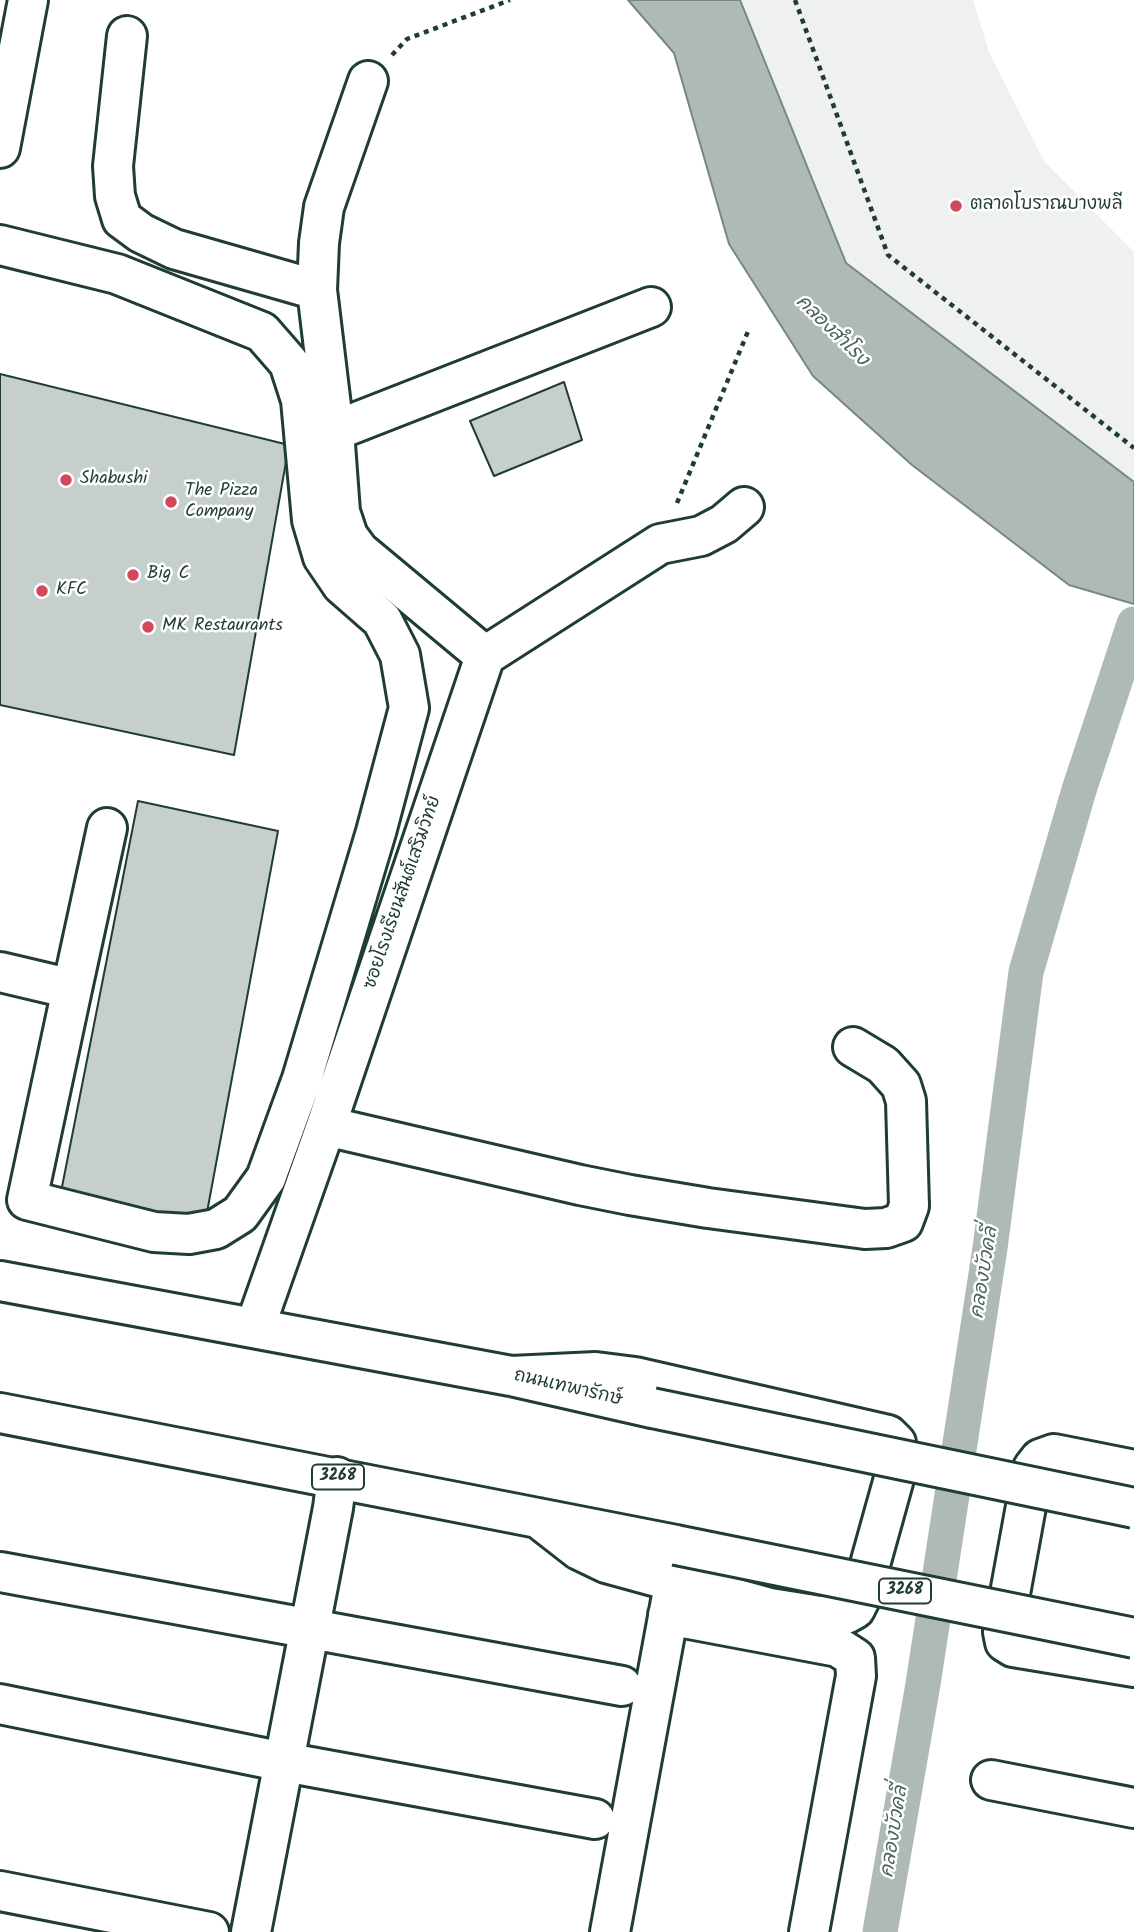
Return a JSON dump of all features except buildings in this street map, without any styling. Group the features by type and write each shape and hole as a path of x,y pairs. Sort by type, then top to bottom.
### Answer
{"street":[{"path":"0,148 28,0"},
{"path":"127,36 113,166 114,196 122,219 141,233 174,249 317,290"},
{"path":"368,81 324,207 317,290 334,431 340,512 348,536 359,551 485,656 660,544 701,536 724,524 744,507"},
{"path":"0,245 117,274 262,332 289,363 301,400 312,520 323,557 342,585 382,620 400,655 409,708 376,832 302,1079 266,1178 240,1214 216,1229 189,1234 154,1232 13,1197 72,989 107,828"},
{"path":"334,431 651,307"},
{"name":"ซอยโรงเรียนสันต์เสริมวิทย์","path":"255,1327 485,656"},
{"path":"0,972 72,989"},
{"path":"326,1126 617,1192 826,1224 865,1229 886,1228 902,1222 909,1206 906,1101 901,1085 883,1065 853,1047"},
{"name":"ถนนเทพารักษ์","path":"0,1281 511,1376 1134,1508"},
{"path":"511,1376 596,1372 635,1377 888,1435 896,1443 898,1464 861,1597 855,1609 845,1614 820,1616 770,1608 673,1581"},
{"name":"3268","path":"0,1413 538,1518 673,1581 1134,1637"},
{"path":"1134,1470 1054,1454 1040,1459 1033,1468 1003,1632 1005,1643 1013,1647 1134,1667"},
{"path":"251,1932 337,1477"},
{"path":"0,1572 622,1686"},
{"path":"610,1932 673,1581"},
{"path":"673,1581 838,1647 855,1658 856,1676 809,1932"},
{"path":"1,1709 595,1819"},
{"path":"990,1780 1134,1808"},
{"path":"0,1891 209,1932"}],"path":[{"path":"368,81 407,39 510,0"},
{"path":"795,0 888,256 1134,448"},
{"path":"660,544 749,329"}],"shaded area":[{"name":"ตลาดโบราณบางพลี","path":"740,0 973,0 989,52 1044,161 1134,252 1134,482 846,263"}],"water":[{"name":"คลองสำโรง","path":"628,0 740,0 846,263 1134,482 1134,604 1069,585 912,465 813,376 729,244 674,53"}],"waterway":[{"name":"คลองบัวคลี่","path":"880,1932 923,1684 990,1248 1026,972 1079,790 1134,624"}],"place":[{"name":"ตลาดโบราณบางพลี","path":"956,206"},
{"name":"Shabushi","path":"66,480"},
{"name":"The Pizza Company","path":"171,502"},
{"name":"Big C","path":"133,575"},
{"name":"KFC","path":"42,591"},
{"name":"MK Restaurants","path":"148,627"}]}
